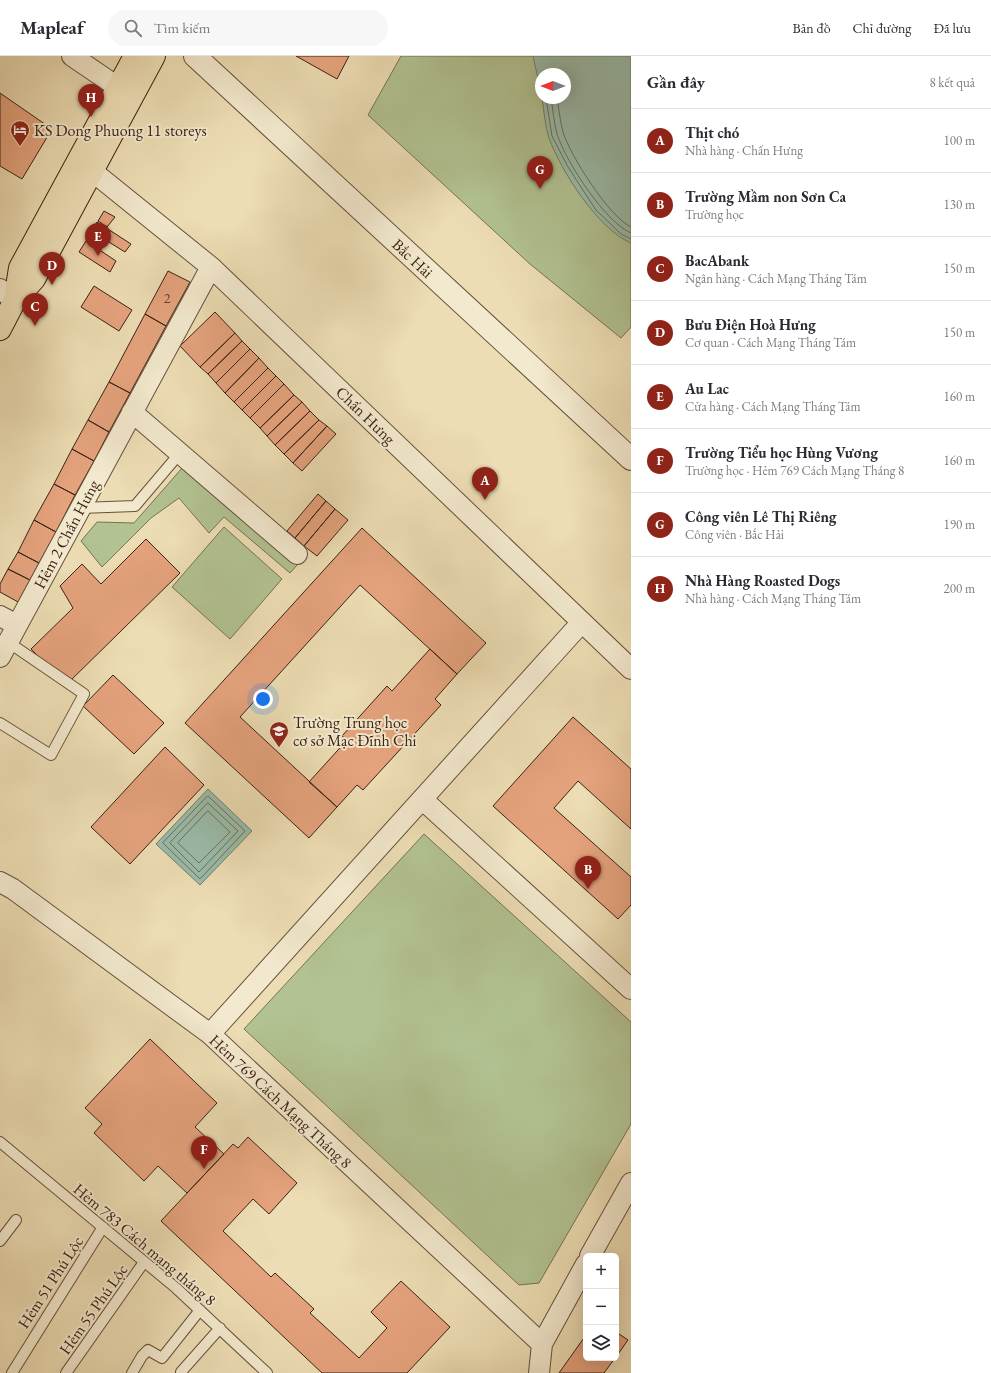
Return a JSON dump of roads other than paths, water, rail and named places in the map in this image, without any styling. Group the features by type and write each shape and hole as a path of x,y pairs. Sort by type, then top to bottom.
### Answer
{"main road":[{"path":"0,329 7,294 135,56"},
{"path":"7,294 34,279 154,56"}],"street":[{"path":"72,56 119,88"},
{"name":"Bắc Hải","path":"195,56 631,459"},
{"name":"Chấn Hưng","path":"92,171 211,267 631,669"},
{"name":"Hẻm 2 Chấn Hưng","path":"6,635 80,508 211,267"},
{"path":"132,412 297,554"},
{"path":"210,1034 582,622"},
{"path":"422,799 631,989"},
{"name":"Hẻm 769 Cách Mạng Tháng 8","path":"0,882 13,889 210,1034 542,1344"},
{"path":"592,1253 631,1183"},
{"path":"540,1373 542,1344 583,1269"}],"lane":[{"path":"80,508 135,506 180,453"},
{"path":"0,722 51,755 84,694 6,635"},
{"name":"Hẻm 783 Cách mạng tháng 8","path":"0,1142 200,1310 267,1373"},
{"path":"0,1241 16,1220"},
{"name":"Hẻm 51 Phú Lộc","path":"12,1373 103,1227"},
{"name":"Hẻm 55 Phú Lộc","path":"66,1373 144,1262"},
{"path":"132,1373 142,1356 148,1350 162,1358 200,1310"},
{"path":"182,1373 181,1372 220,1328"}],"water":[{"path":"533,56 631,56 631,243 618,236 606,225 582,198 562,166 549,138 543,104 571,104 571,68 536,68"},
{"path":"208,789 252,831 200,885 156,844"}],"place":[{"name":"Nhà Hàng Roasted Dogs","path":"91,117"},
{"name":"KS Dong Phuong 11 storeys","path":"20,147"},
{"name":"Công viên Lê Thị Riêng","path":"540,189"},
{"name":"Au Lac","path":"98,256"},
{"name":"Bưu Điện Hoà Hưng","path":"52,285"},
{"name":"BacAbank","path":"35,326"},
{"name":"Thịt chó","path":"485,500"},
{"name":"Trường Trung học cơ sở Mạc Đĩnh Chi","path":"279,748"},
{"name":"Trường Mầm non Sơn Ca","path":"588,889"},
{"name":"Trường Tiểu học Hùng Vương","path":"204,1169"}]}
